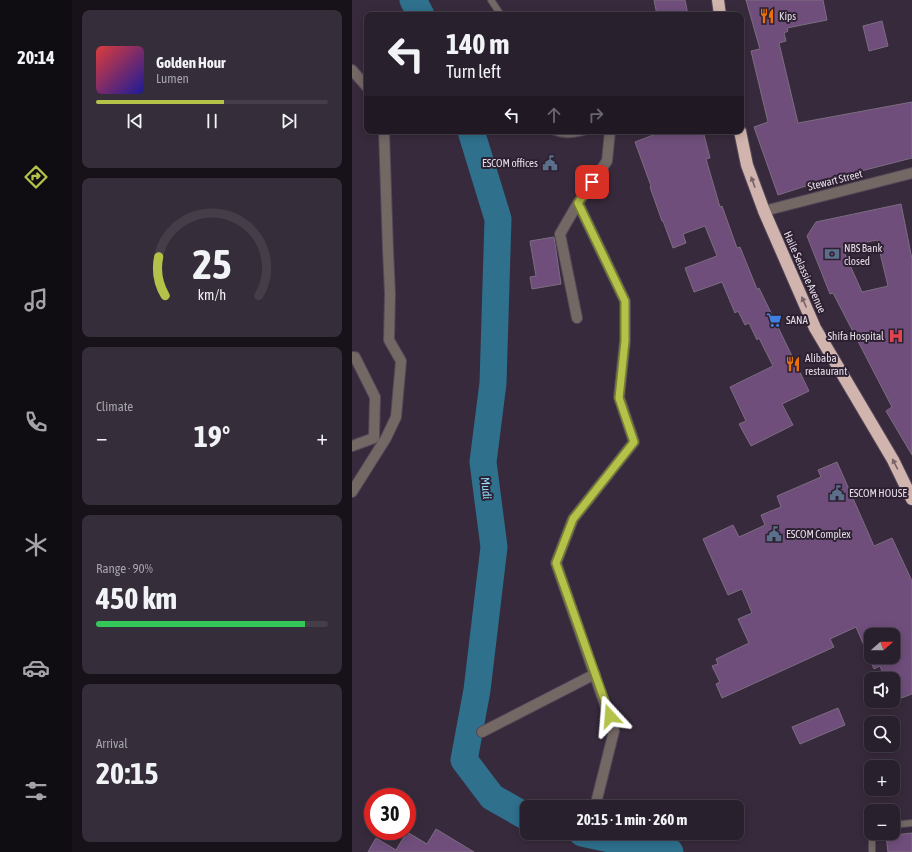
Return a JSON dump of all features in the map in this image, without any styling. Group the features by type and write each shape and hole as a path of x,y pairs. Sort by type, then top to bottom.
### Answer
{"highway":[{"path":"718,0 720,12"},
{"name":"Haile Selassie Avenue","path":"741,134 747,165 764,211 815,328 893,460 912,499"}],"street":[{"path":"352,70 364,83"},
{"path":"352,492 386,438 396,417 401,361 388,340 390,294 384,134"},
{"path":"577,318 560,234 578,203 607,161 610,134"},
{"name":"Stewart Street","path":"764,211 912,173"},
{"path":"578,203 625,301 625,341 619,398 634,442 573,519 556,563 614,730 598,800"},
{"path":"352,357 355,357 376,396 374,438 352,446"},
{"path":"482,732 595,674"}],"lane":[{"path":"491,0 499,12"},
{"path":"565,134 576,134"},
{"path":"900,824 912,823"},
{"path":"872,840 872,852"}],"building":[{"path":"654,0 685,0 687,12 656,12"},
{"path":"746,0 823,0 827,20 787,28 788,31 784,33 786,41 779,43 798,123 912,102 912,158 818,182 778,195 754,127 768,122 751,51 760,49"},
{"path":"882,21 888,46 869,51 863,26"},
{"path":"656,134 704,134 710,158 706,159 720,207 722,206 737,248 740,247 757,289 759,288 809,391 782,404 793,425 751,446 739,424 746,421 730,387 773,366 759,338 757,340 749,323 745,325 738,311 735,313 722,282 694,292 685,268 717,256 705,226 683,234 686,243 673,248 662,221 635,142"},
{"path":"901,204 912,259 912,455 886,411 892,407 833,293 830,294 807,236 816,222","holes":["877,240 888,286 862,292 842,247"]},
{"path":"554,237 561,284 532,289 530,277 536,276 530,241"},
{"path":"837,462 874,546 892,538 912,581 912,694 900,698 900,672 882,672 880,666 874,669 872,664 900,664 900,628 864,628 864,646 856,627 830,639 834,647 722,698 716,684 720,682 712,666 718,664 716,659 749,643 738,619 752,613 742,589 728,595 703,539 733,525 739,537 765,525 761,515 781,507 777,496 821,477 818,470"},
{"path":"838,708 845,725 800,744 792,727"},
{"path":"436,829 474,852 368,852 375,840 379,840 396,850 402,840 416,840 416,837 427,844"},
{"path":"912,833 912,852 888,852 886,840 900,840 900,834"}],"waterway":[{"name":"Mudi","path":"413,0 419,12"},
{"name":"Mudi","path":"472,134 498,219 493,383 483,462 494,547 477,690 464,760 492,797 520,813"},
{"name":"Mudi","path":"614,840 670,852"}],"place":[{"name":"Kips","path":"767,16"},
{"name":"ESCOM offices","path":"550,163"},
{"name":"NBS Bank closed","path":"832,254"},
{"name":"SANA","path":"774,320"},
{"name":"Shifa Hospital","path":"896,336"},
{"name":"Alibaba restaurant","path":"793,364"},
{"name":"ESCOM HOUSE","path":"837,493"},
{"name":"ESCOM Complex","path":"774,534"}],"route":[{"path":"592,182 578,203 625,301 625,341 619,398 634,442 573,519 556,563 610,716"}]}
